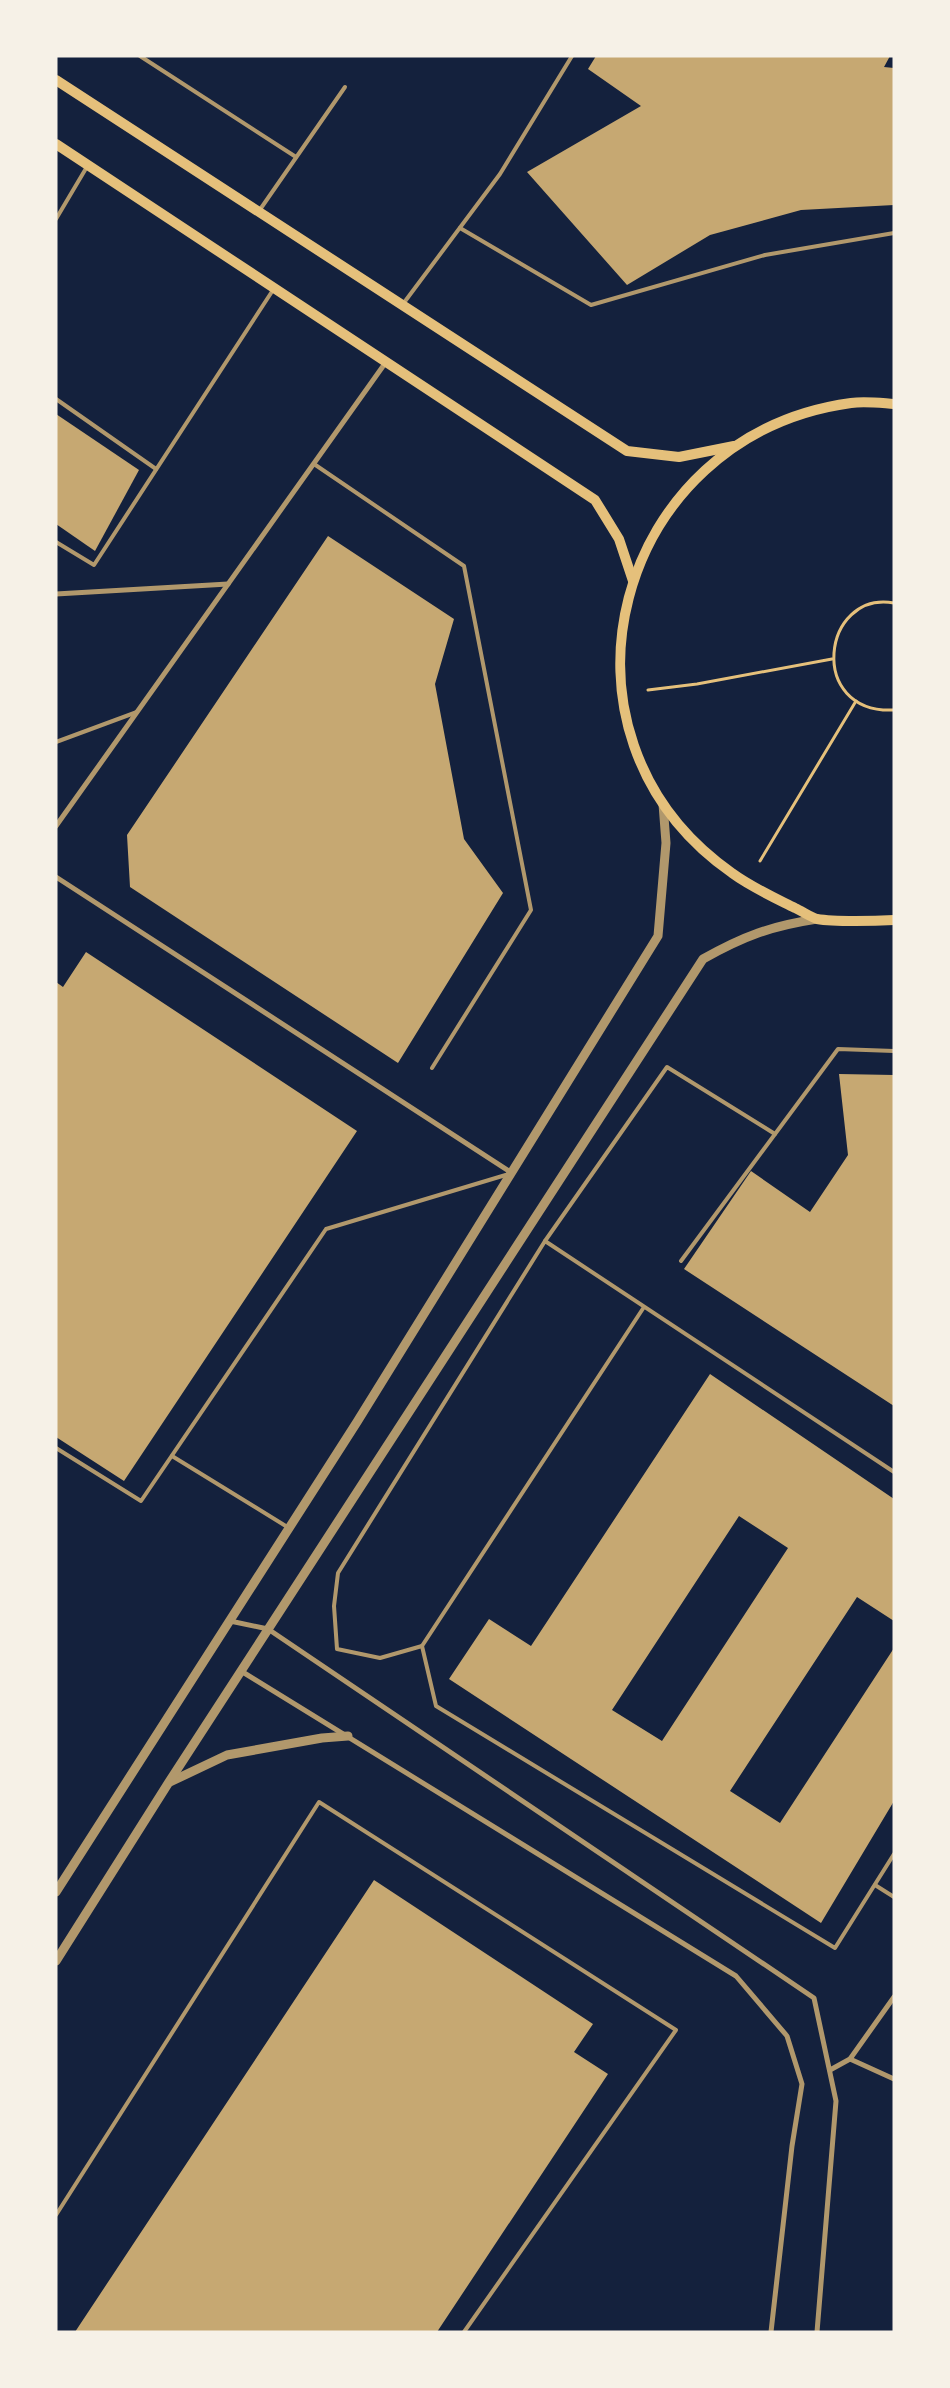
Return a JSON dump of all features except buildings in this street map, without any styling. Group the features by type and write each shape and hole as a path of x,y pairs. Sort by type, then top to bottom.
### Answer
{"main road":[{"path":"56,80 627,451 680,457 735,446"},
{"path":"56,144 595,500 619,539 632,580"},
{"path":"894,404 852,403 791,417 735,446 688,486 651,538 632,580 622,626 620,673 626,719 640,763 663,804 686,834 714,861 746,883 817,919 894,920"}],"street":[{"path":"56,826 386,361"},
{"path":"56,594 228,584"},
{"path":"56,1892 289,1529 658,936 666,843 663,804"},
{"path":"56,877 512,1173"},
{"path":"56,1961 169,1782 703,959 738,939 754,933 777,925 817,919"},
{"path":"230,1621 268,1629 814,1998 836,2101 816,2332"},
{"path":"242,1671 736,1976 787,2036 802,2084 792,2146 771,2332"},
{"path":"169,1782 227,1755 322,1738 348,1736"},
{"path":"830,2070 850,2059 894,1997"},
{"path":"850,2059 894,2079"}],"lane":[{"path":"140,56 296,157"},
{"path":"403,305 500,174 572,56"},
{"path":"259,211 344,87"},
{"path":"56,219 88,165"},
{"path":"460,228 591,305 765,255 894,233"},
{"path":"56,542 94,565 274,288"},
{"path":"56,399 156,469"},
{"path":"314,464 464,566 531,910 432,1068"},
{"path":"56,742 137,712"},
{"path":"681,1261 838,1049 894,1051"},
{"path":"644,1307 422,1646 380,1658 337,1649 334,1606 338,1573 545,1240 668,1067 775,1134"},
{"path":"56,1448 141,1501 326,1230 512,1173"},
{"path":"545,1240 894,1472"},
{"path":"172,1456 289,1529"},
{"path":"422,1646 436,1706 835,1948 894,1854"},
{"path":"56,2216 319,1802 676,2030 464,2332"},
{"path":"875,1885 894,1897"}],"path":[{"path":"894,603 871,604 855,612 842,625 835,641 832,659 836,675 844,690 856,701 874,709 894,710"},
{"path":"623,693 697,684 832,659"},
{"path":"746,883 856,701"}]}
